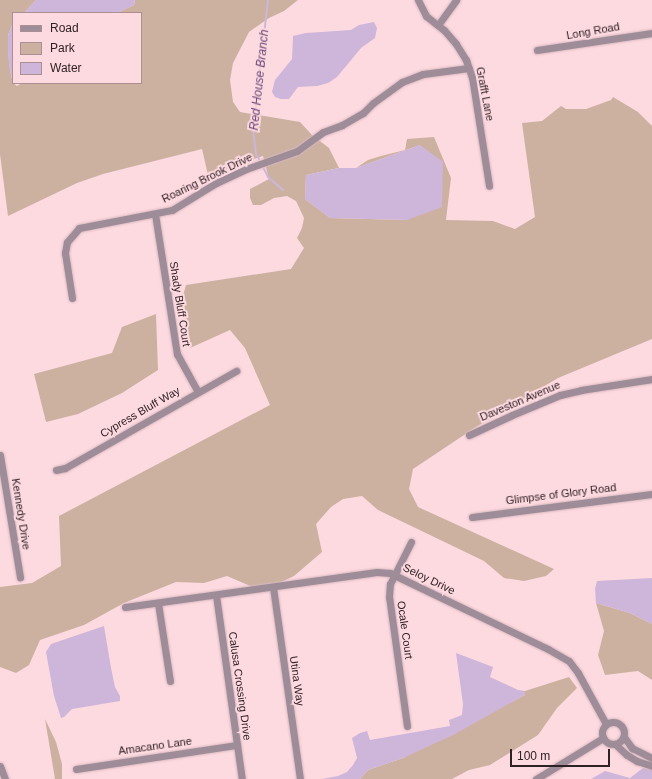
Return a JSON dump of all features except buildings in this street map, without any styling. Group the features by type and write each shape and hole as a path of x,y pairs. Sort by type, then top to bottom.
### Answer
{"street":[{"name":"Grafft Lane","path":"418,0 426,16 456,44 469,68 472,77 489,186"},
{"path":"438,26 456,0"},
{"name":"Long Road","path":"537,50 652,33"},
{"name":"Roaring Brook Drive","path":"72,298 65,253 67,242 73,233 79,228 96,223 172,210 216,183 246,169 297,151 323,132 342,125 363,113 373,103 402,82 423,74 469,68"},
{"name":"Shady Bluff Court","path":"154,214 177,354 198,392"},
{"name":"Cypress Bluff Way","path":"56,470 65,468 236,371"},
{"name":"Daveston Avenue","path":"469,436 512,415 560,395 580,390 652,379"},
{"name":"Kennedy Drive","path":"0,455 20,577"},
{"name":"Glimpse of Glory Road","path":"472,517 652,494"},
{"name":"Ocale Court","path":"407,726 389,598 390,584 410,542"},
{"name":"Seloy Drive","path":"125,607 377,572 394,574 542,646 569,661 578,673 606,724"},
{"name":"Utina Way","path":"273,587 300,778"},
{"name":"Calusa Crossing Drive","path":"216,595 242,779"},
{"path":"158,602 170,681"},
{"path":"652,758 632,748 624,737 624,730 620,723 613,721 606,724 602,730 603,738 608,743 615,744 637,761 652,766"},
{"path":"615,744 624,737"},
{"path":"536,779 603,738"},
{"name":"Amacano Lane","path":"76,769 237,745"},
{"path":"0,766 5,779"}],"green space":[{"path":"0,0 36,0 25,12 12,12 12,25 8,35 8,52 12,84 17,86 20,84 142,84 142,12 119,12 134,5 135,0 298,0 284,11 269,18 249,32 233,63 230,80 233,102 240,112 300,122 312,135 329,148 339,168 306,175 305,199 330,218 407,220 420,145 356,168 368,160 405,150 407,139 434,137 451,178 446,220 493,221 515,229 535,217 522,123 542,121 561,106 566,109 586,109 611,100 613,97 638,112 652,126 652,339 558,378 476,427 413,469 409,489 418,507 554,569 546,576 524,581 504,578 484,561 378,510 362,496 343,499 331,507 316,524 322,552 294,576 275,585 255,588 227,576 204,583 176,582 124,603 84,625 40,640 29,665 16,673 0,667 0,587 32,583 61,566 59,516 270,405 245,348 230,330 190,348 181,303 186,285 291,269 304,248 297,238 302,228 304,218 296,201 287,196 274,198 261,205 253,205 250,198 250,189 269,179 263,156 208,175 202,149 103,174 77,183 8,216 0,154"},
{"path":"156,314 158,370 122,393 78,414 46,422 34,374 112,353 122,327"},
{"path":"596,603 630,613 652,624 652,680 638,671 605,675 598,655 604,631"},
{"path":"569,677 577,688 557,708 538,735 490,765 469,770 452,779 360,779 368,770 403,758 525,695 525,691"},
{"path":"45,719 56,742 62,764 62,779 55,779"}],"water":[{"path":"36,0 135,0 134,5 119,12 25,12"},
{"path":"374,22 377,28 375,38 361,48 337,77 328,83 317,86 298,87 289,99 275,97 272,92 275,80 292,59 293,36 306,33 351,30 359,25"},
{"path":"12,25 12,78 9,66 8,35"},
{"path":"420,145 443,162 442,207 407,220 330,218 305,199 306,175 339,168 356,168"},
{"path":"652,578 652,624 630,613 596,603 595,589 597,581"},
{"path":"104,626 115,687 120,696 120,701 72,709 61,718 54,696 46,652 51,644"},
{"path":"456,653 493,667 490,677 518,690 525,691 525,695 453,735 403,758 368,770 360,779 322,779 338,776 347,772 353,765 357,758 352,738 360,733 367,731 370,740 450,726 449,720 462,715 463,704"},
{"path":"643,768 652,769 652,779 591,779 605,771 630,778"}],"waterway":[{"name":"Red House Branch","path":"259,159 256,154 253,130 268,0"},
{"name":"Red House Branch","path":"264,169 268,177 283,190"}]}
